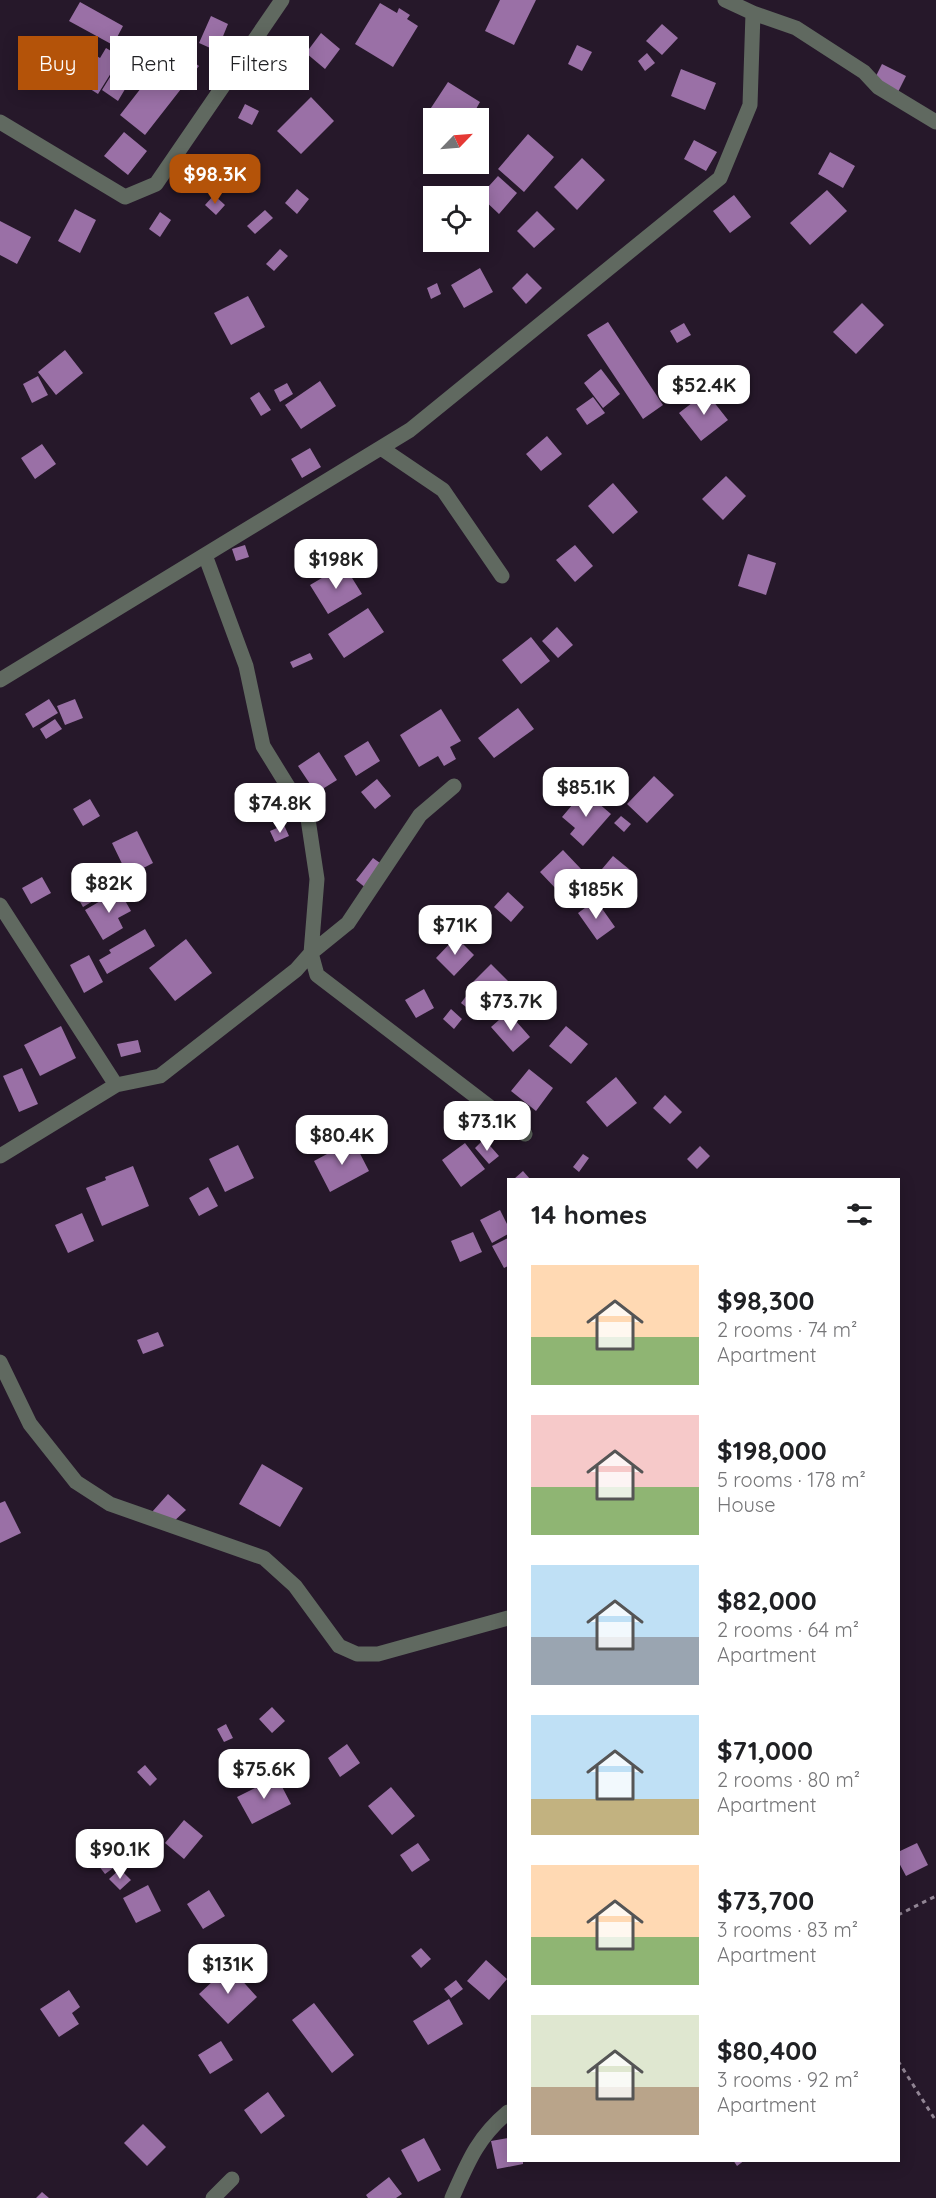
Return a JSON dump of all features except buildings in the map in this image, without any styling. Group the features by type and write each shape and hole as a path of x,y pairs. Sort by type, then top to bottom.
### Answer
{"street":[{"path":"0,122 125,197 156,184 282,0"},
{"path":"725,0 753,13 796,28 864,72 878,87 936,122"},
{"path":"0,680 410,430 720,178 750,105 753,13"},
{"path":"381,448 443,490 502,576"},
{"path":"205,555 246,666 263,746 308,819 316,879 311,953 317,975 525,1134"},
{"path":"0,1156 116,1085 160,1076 296,970 311,953 348,923 420,815 454,786"},
{"path":"0,905 116,1085"},
{"path":"0,1362 30,1424 76,1482 110,1504 264,1558 295,1586 339,1646 357,1654 378,1654 507,1618"},
{"path":"452,2198 473,2151 497,2121 507,2113"},
{"path":"213,2198 232,2179"}],"path":[{"path":"900,1914 936,1896"},
{"path":"900,2064 936,2121"}]}
